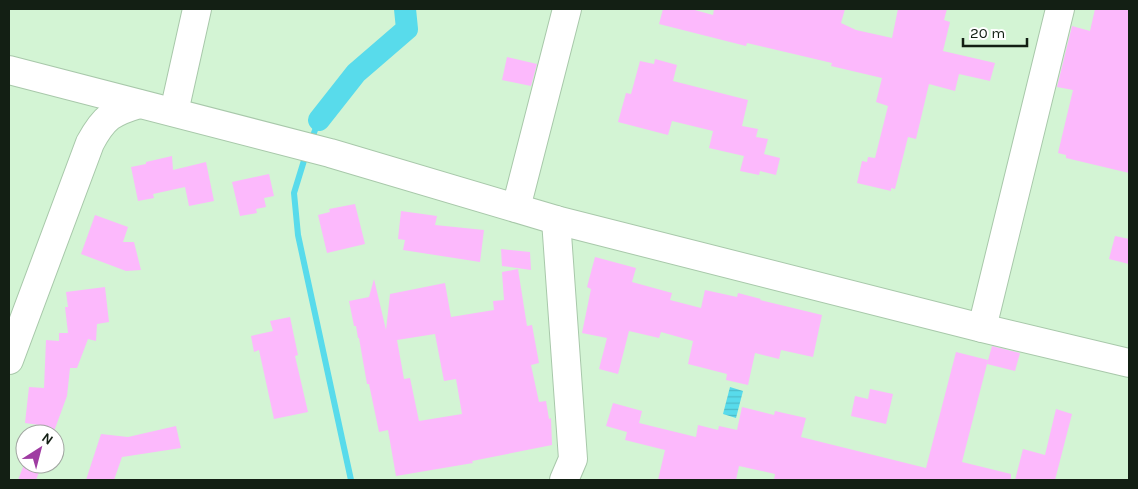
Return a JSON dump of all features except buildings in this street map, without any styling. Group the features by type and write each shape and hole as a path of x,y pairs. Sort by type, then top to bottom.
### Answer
{"street":[{"path":"174,112 197,9"},
{"path":"516,208 567,9"},
{"path":"982,328 1060,9"},
{"path":"9,70 330,153 556,220 982,328 1129,363"},
{"path":"63,84 82,103 92,124 90,143"},
{"path":"9,360 90,143 99,125 116,110 139,104"},
{"path":"556,220 573,459 564,480"}],"water":[{"path":"730,387 743,391 736,418 723,414"}],"waterway":[{"path":"319,120 356,73 407,29 405,9"},
{"path":"310,143 319,120"},
{"path":"306,154 294,193 298,235 351,480"}]}
